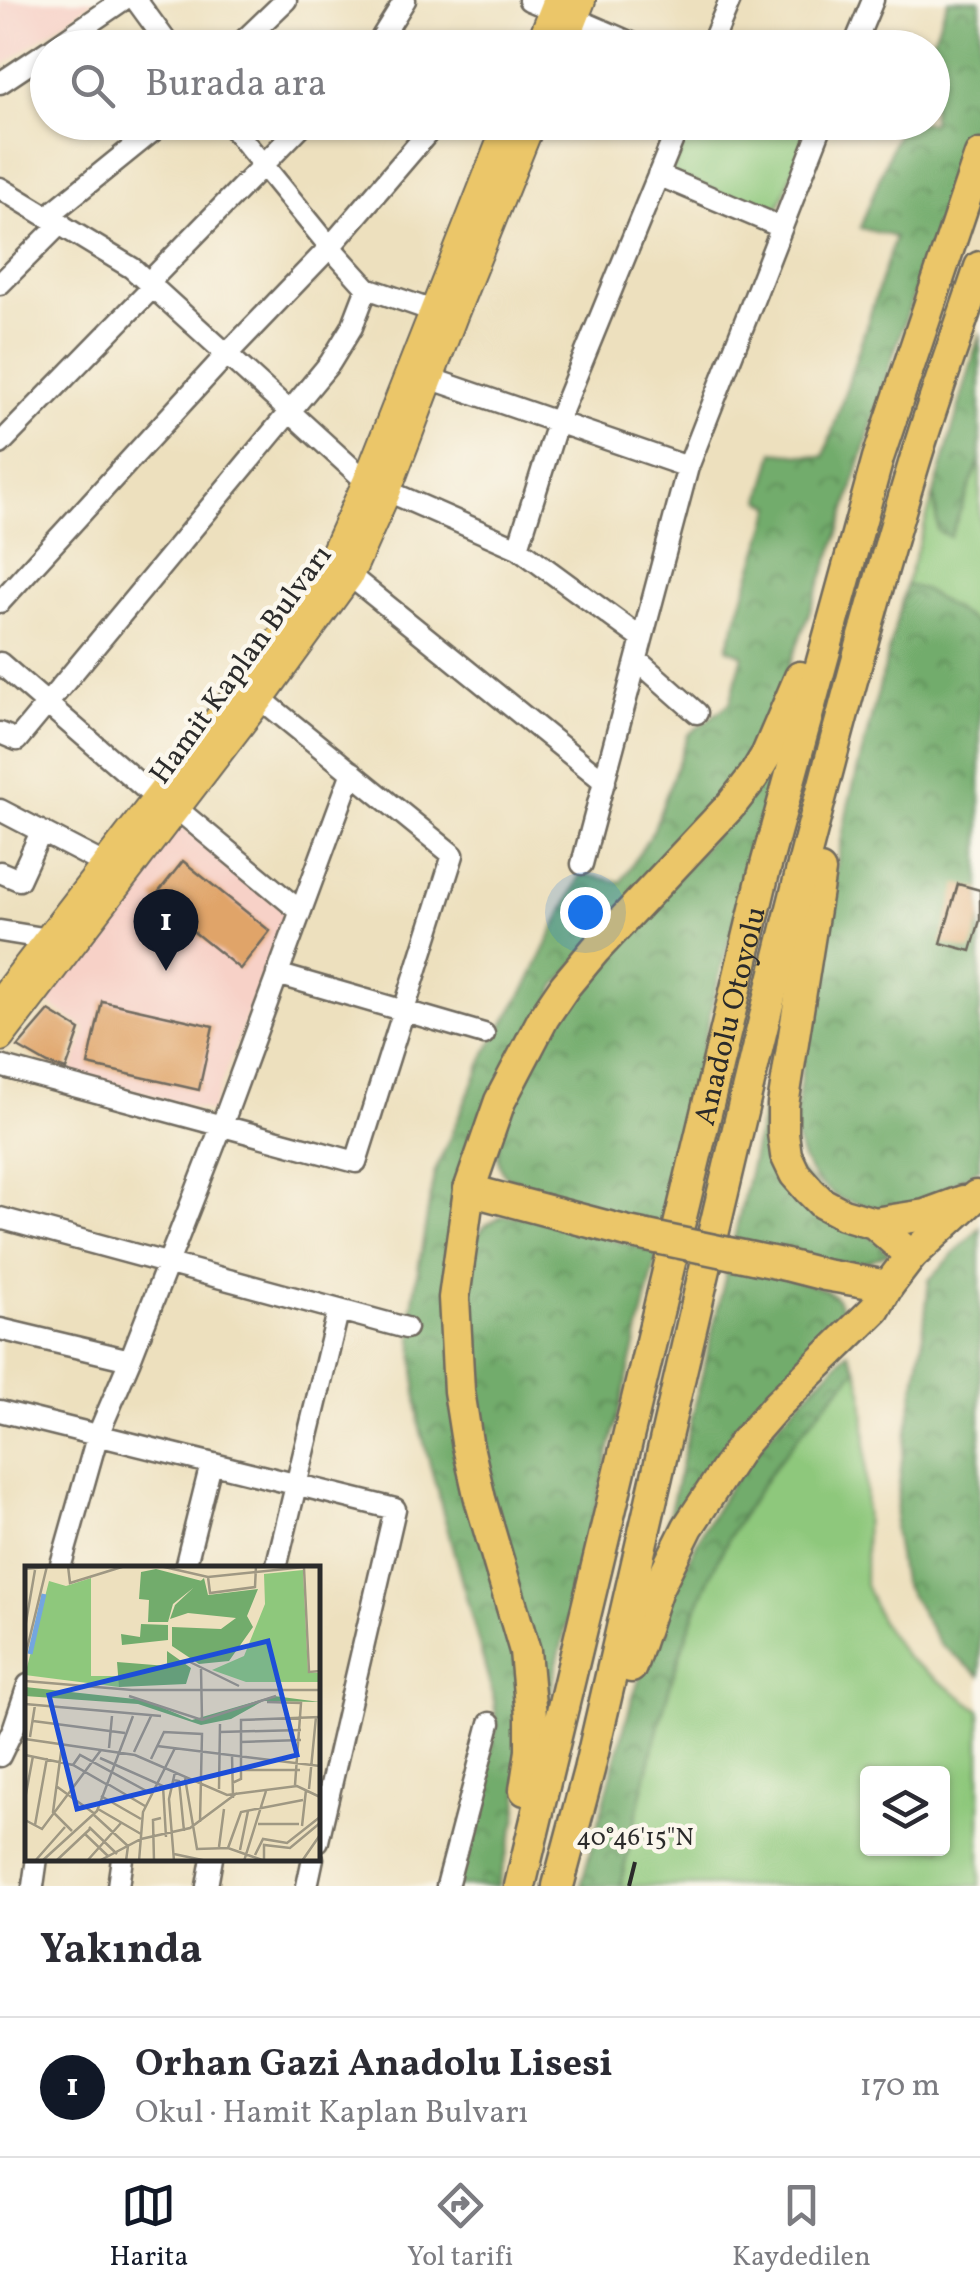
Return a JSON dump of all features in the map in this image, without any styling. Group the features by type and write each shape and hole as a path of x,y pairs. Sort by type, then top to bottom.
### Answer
{"highway":[{"name":"Anadolu Otoyolu","path":"520,1886 763,876 878,458 980,155"},
{"name":"Anadolu Otoyolu","path":"558,1886 781,955 850,685 914,464 980,267"},
{"path":"512,1886 531,1751 531,1700 526,1650 480,1499 459,1390 454,1298 468,1190 500,1101 544,1017 565,986 753,778 767,754 854,540"},
{"path":"850,685 788,1066 783,1104 786,1155 795,1174 822,1203 874,1223 925,1216 978,1194"},
{"path":"468,1190 628,1232 888,1286"},
{"path":"566,1886 657,1589 688,1527 742,1445 776,1406 875,1310 911,1256 978,1194"},
{"path":"874,1223 911,1256"},
{"path":"825,1275 850,1308 854,1321 850,1334"}],"main road":[{"path":"547,30 559,6"},
{"name":"Hamit Kaplan Bulvarı","path":"0,1002 106,865 260,698 349,575 503,140"},
{"name":"Hamit Kaplan Bulvarı","path":"0,1036 310,600 377,487 429,378 443,314 523,140"}],"street":[{"path":"78,30 123,0"},
{"path":"136,0 158,30"},
{"path":"255,30 286,0"},
{"path":"385,30 404,0"},
{"path":"718,30 730,0"},
{"path":"860,30 872,0"},
{"path":"559,6 608,30"},
{"path":"0,83 30,63"},
{"path":"0,284 54,220 144,140"},
{"path":"242,140 367,288 443,314"},
{"path":"0,444 287,140"},
{"path":"0,602 330,247 422,140"},
{"path":"518,548 557,423 673,140"},
{"path":"582,864 688,467 816,140"},
{"path":"658,175 781,228"},
{"path":"0,188 106,251 152,284 377,487 518,548 642,639"},
{"path":"0,733 17,740 48,706 343,344 367,288"},
{"path":"429,378 688,467"},
{"path":"349,575 605,782"},
{"path":"636,660 696,713"},
{"path":"0,662 166,804 300,911"},
{"path":"0,1066 356,1162 454,855 260,698"},
{"path":"61,1566 97,1437 222,1125 352,772"},
{"path":"0,810 106,865"},
{"path":"0,872 19,880 41,832"},
{"path":"0,931 48,940"},
{"path":"277,974 484,1034"},
{"path":"0,1218 406,1328"},
{"path":"276,1566 338,1312"},
{"path":"0,1329 130,1360"},
{"path":"0,1412 395,1509 320,1832"},
{"path":"186,1566 211,1464"},
{"path":"447,1886 490,1722"},
{"path":"0,1756 21,1728"},
{"path":"33,1886 37,1861"},
{"path":"118,1886 122,1861"},
{"path":"208,1886 212,1861"},
{"path":"307,1886 312,1861"}],"shaded area":[{"path":"0,0 95,0 53,30 30,30 30,47 0,68"},
{"path":"180,824 286,912 211,1112 71,1073 86,1029 44,1001"}],"green space":[{"path":"948,0 980,0 980,107 893,356 837,539 753,762 556,986 450,1249 514,1643 524,1747 517,1817 498,1886 456,1886 497,1725 494,1700 419,1424 411,1313 434,1174 487,1051 527,986 581,874 621,882 653,831 688,735 730,703 743,655 727,648 773,506 761,500 774,452 824,457 895,237 860,228 894,140 950,140 950,30 937,30"},
{"path":"685,140 806,140 775,216 671,173"},
{"path":"980,333 980,460 950,537 938,531 934,494"},
{"path":"980,460 980,626 922,590 906,585 934,494 938,531 950,536"},
{"path":"906,585 922,589 980,626 980,1168 912,1207 886,1211 840,1199 815,1180 794,1132 812,992 848,806"},
{"path":"779,760 715,992 663,1227 552,1199 513,1182 499,1163 499,1134 554,1021"},
{"path":"784,1020 771,1145 889,1253 867,1262 837,1263 733,1243"},
{"path":"503,1216 524,1216 658,1252 544,1717 479,1452 464,1304 474,1240 486,1225"},
{"path":"980,1227 980,1676 939,1643 902,1581 894,1529 929,1280"},
{"path":"728,1265 826,1291 842,1309 840,1333 696,1489 662,1545"},
{"path":"848,1352 857,1369 763,1483 732,1533 701,1598 660,1720 620,1886 581,1886 631,1703 660,1618 704,1528 741,1468"},
{"path":"857,1369 863,1391 866,1443 865,1585 881,1622 906,1657 980,1710 980,1886 620,1886 660,1720 701,1598 747,1508 799,1436"}],"building":[{"path":"183,861 270,931 240,969 153,899"},
{"path":"958,884 980,890 980,920 971,951 941,943"},
{"path":"102,1001 213,1026 199,1090 88,1065"},
{"path":"49,1011 80,1030 66,1070 18,1047"}],"place":[{"name":"Orhan Gazi Anadolu Lisesi","path":"166,971"}]}
